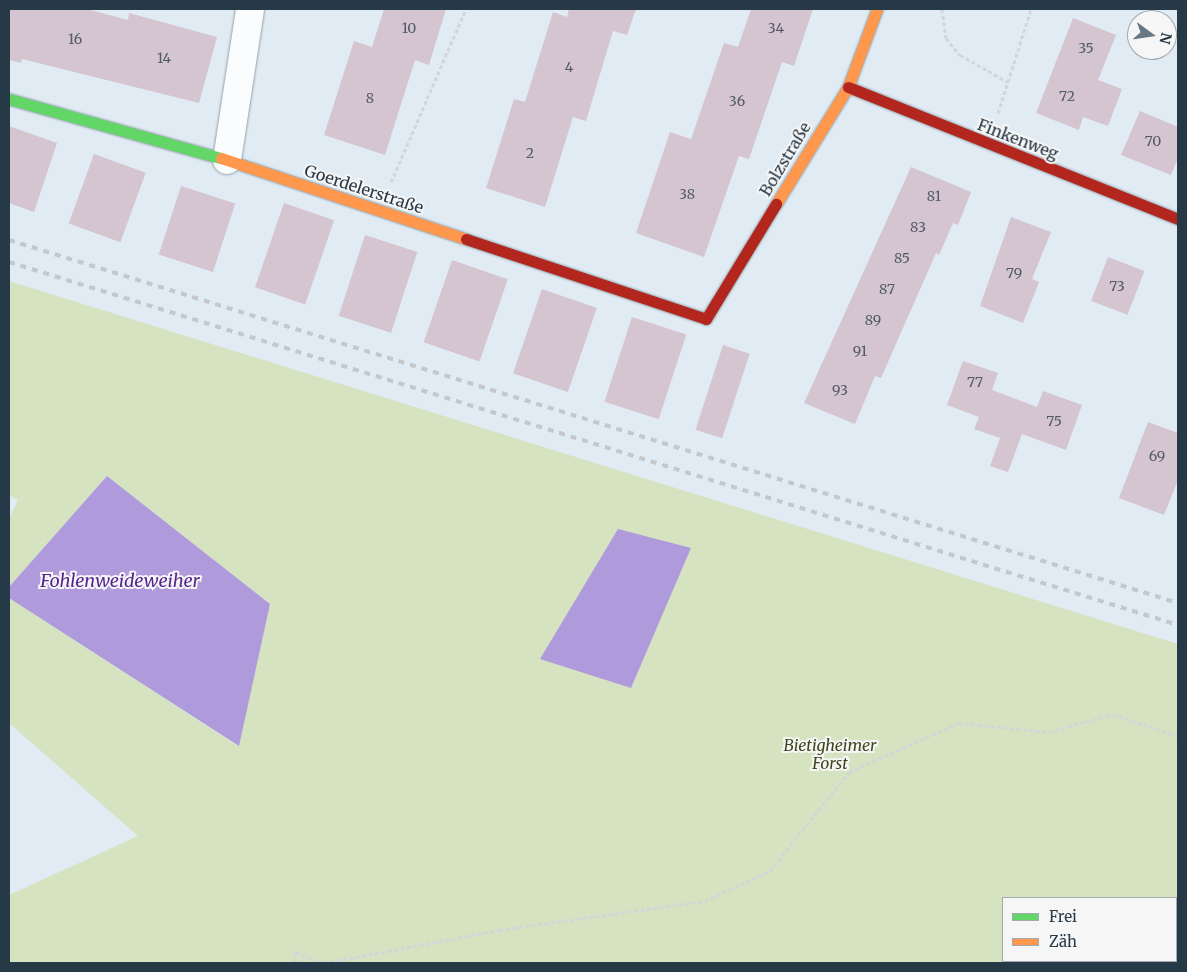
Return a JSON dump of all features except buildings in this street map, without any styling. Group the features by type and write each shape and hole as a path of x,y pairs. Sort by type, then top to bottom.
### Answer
{"street":[{"path":"227,160 250,9"},
{"name":"Bolzstraße","path":"706,319 848,87 877,9"},
{"name":"Finkenweg","path":"848,87 988,145 1178,219"},
{"name":"Goerdelerstraße","path":"9,99 227,160 706,319"}],"path":[{"path":"379,210 466,9"},
{"path":"942,9 946,38 960,55 1008,82"},
{"path":"988,145 1031,9"},
{"path":"295,963 295,952 324,963 500,930 705,901 770,870 849,772 958,723 1049,732 1113,714 1178,736"}],"green space":[{"name":"Bietigheimer Forst","path":"9,281 1178,644 1178,963 9,963 9,895 138,836 9,723 9,598 238,746 270,604 107,476 9,587 9,519 18,500 9,495"}],"water":[{"name":"Fohlenweideweiher","path":"107,476 270,604 239,746 9,598 9,587"},
{"path":"618,529 691,548 631,688 540,659"}],"railway":[{"path":"9,240 1178,603"},
{"path":"9,262 1178,625"}],"traffic: fast":[{"path":"9,99 221,158"}],"traffic: slow":[{"path":"776,204 848,87 877,9"},
{"path":"221,158 466,239"}],"traffic: jam":[{"path":"848,87 1178,219"},
{"path":"466,239 706,319 776,204"}]}
